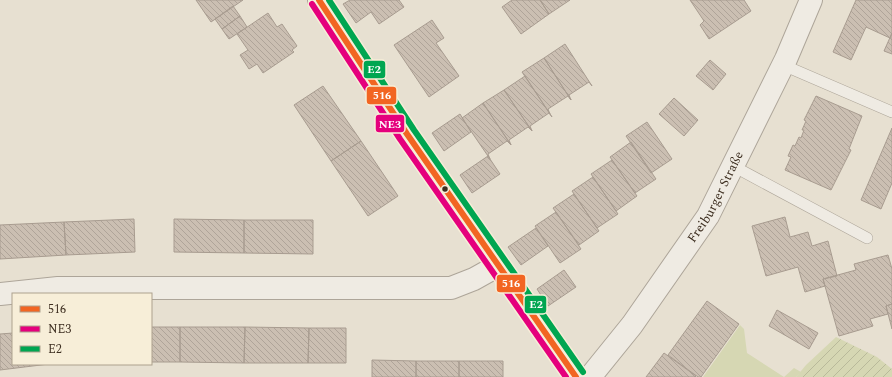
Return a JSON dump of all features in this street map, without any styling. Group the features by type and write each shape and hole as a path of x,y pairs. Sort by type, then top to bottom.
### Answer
{"street":[{"path":"318,0 407,134 576,377"},
{"name":"Freiburger Straße","path":"590,377 632,325 708,216 783,65 811,0"},
{"path":"0,294 58,288 451,288 474,279 499,265"}],"lane":[{"path":"783,65 892,112"},
{"path":"733,166 867,238"}],"green space":[{"path":"740,325 744,329 747,353 784,377 703,377"},
{"path":"836,337 877,357 892,369 892,377 796,377 806,365"},
{"path":"794,368 801,372 796,377 784,377"}],"building":[{"path":"196,0 243,0 211,22"},
{"path":"350,0 399,0 404,7 379,24 371,12 356,23 343,4"},
{"path":"512,0 540,0 549,14 521,34 502,7"},
{"path":"540,0 570,0 549,14"},
{"path":"690,0 744,0 751,11 709,39 700,25 704,21"},
{"path":"856,0 892,0 892,33 890,38 866,27 851,60 833,52"},
{"path":"233,6 240,16 222,29 215,19"},
{"path":"268,13 277,27 282,24 297,46 292,50 294,52 263,73 257,64 249,69 240,55 248,50 237,34"},
{"path":"240,16 247,27 229,39 222,29"},
{"path":"432,20 444,38 436,43 459,76 429,97 394,45"},
{"path":"892,33 892,54 884,51"},
{"path":"565,44 592,86 589,82 569,95 571,100 544,58"},
{"path":"544,58 571,100 568,96 548,109 550,114 522,72"},
{"path":"710,60 726,74 713,90 696,76"},
{"path":"525,76 552,117 549,113 530,126 532,131 504,90"},
{"path":"323,86 361,141 331,161 294,105"},
{"path":"504,90 532,131 528,127 509,140 511,145 483,103"},
{"path":"816,96 862,116 849,149 851,150 831,190 785,170 791,157 788,156 793,145 795,146 799,137 801,138 804,130 802,130 806,121 804,120"},
{"path":"674,98 698,120 684,136 659,114"},
{"path":"483,103 511,145 507,141 488,154 490,159 462,118"},
{"path":"460,114 471,132 444,151 432,133"},
{"path":"647,122 672,159 651,173 626,136"},
{"path":"892,128 892,183 881,209 861,200"},
{"path":"361,141 398,196 368,216 331,161"},
{"path":"631,142 656,179 635,193 610,157"},
{"path":"488,156 500,174 472,193 460,175"},
{"path":"612,160 637,196 616,211 591,174"},
{"path":"593,177 618,214 597,228 572,191"},
{"path":"574,194 599,231 579,245 553,208"},
{"path":"556,212 581,249 560,263 535,226"},
{"path":"785,217 790,237 808,232 812,246 828,241 837,276 823,279 825,286 805,292 798,267 766,276 752,226"},
{"path":"134,219 135,252 66,255 64,222"},
{"path":"174,219 244,220 244,253 174,252"},
{"path":"244,220 313,220 313,254 244,253"},
{"path":"64,222 66,255 0,259 0,225"},
{"path":"536,228 548,246 521,265 508,247"},
{"path":"888,255 892,269 892,304 886,306 888,314 870,319 873,326 839,336 823,279 856,270 854,264"},
{"path":"564,270 576,287 548,306 537,289"},
{"path":"707,301 739,324 701,377 698,377 668,355"},
{"path":"892,304 892,329 886,306"},
{"path":"777,310 818,333 809,349 769,326"},
{"path":"152,327 180,327 180,362 152,362"},
{"path":"180,327 245,327 244,363 180,362"},
{"path":"245,327 309,328 308,363 244,363"},
{"path":"309,328 346,328 346,363 308,363"},
{"path":"12,333 12,365 41,365 0,370 0,334"},
{"path":"664,353 696,376 646,377"},
{"path":"372,360 416,361 416,377 372,377"},
{"path":"416,361 459,361 459,377 416,377"},
{"path":"459,361 503,361 503,377 459,377"}],"transit line":[{"name":"516","path":"319,0 407,134 576,377"},
{"name":"E2","path":"329,0 414,130 583,372"},
{"name":"NE3","path":"312,4 400,139 566,377"}]}
